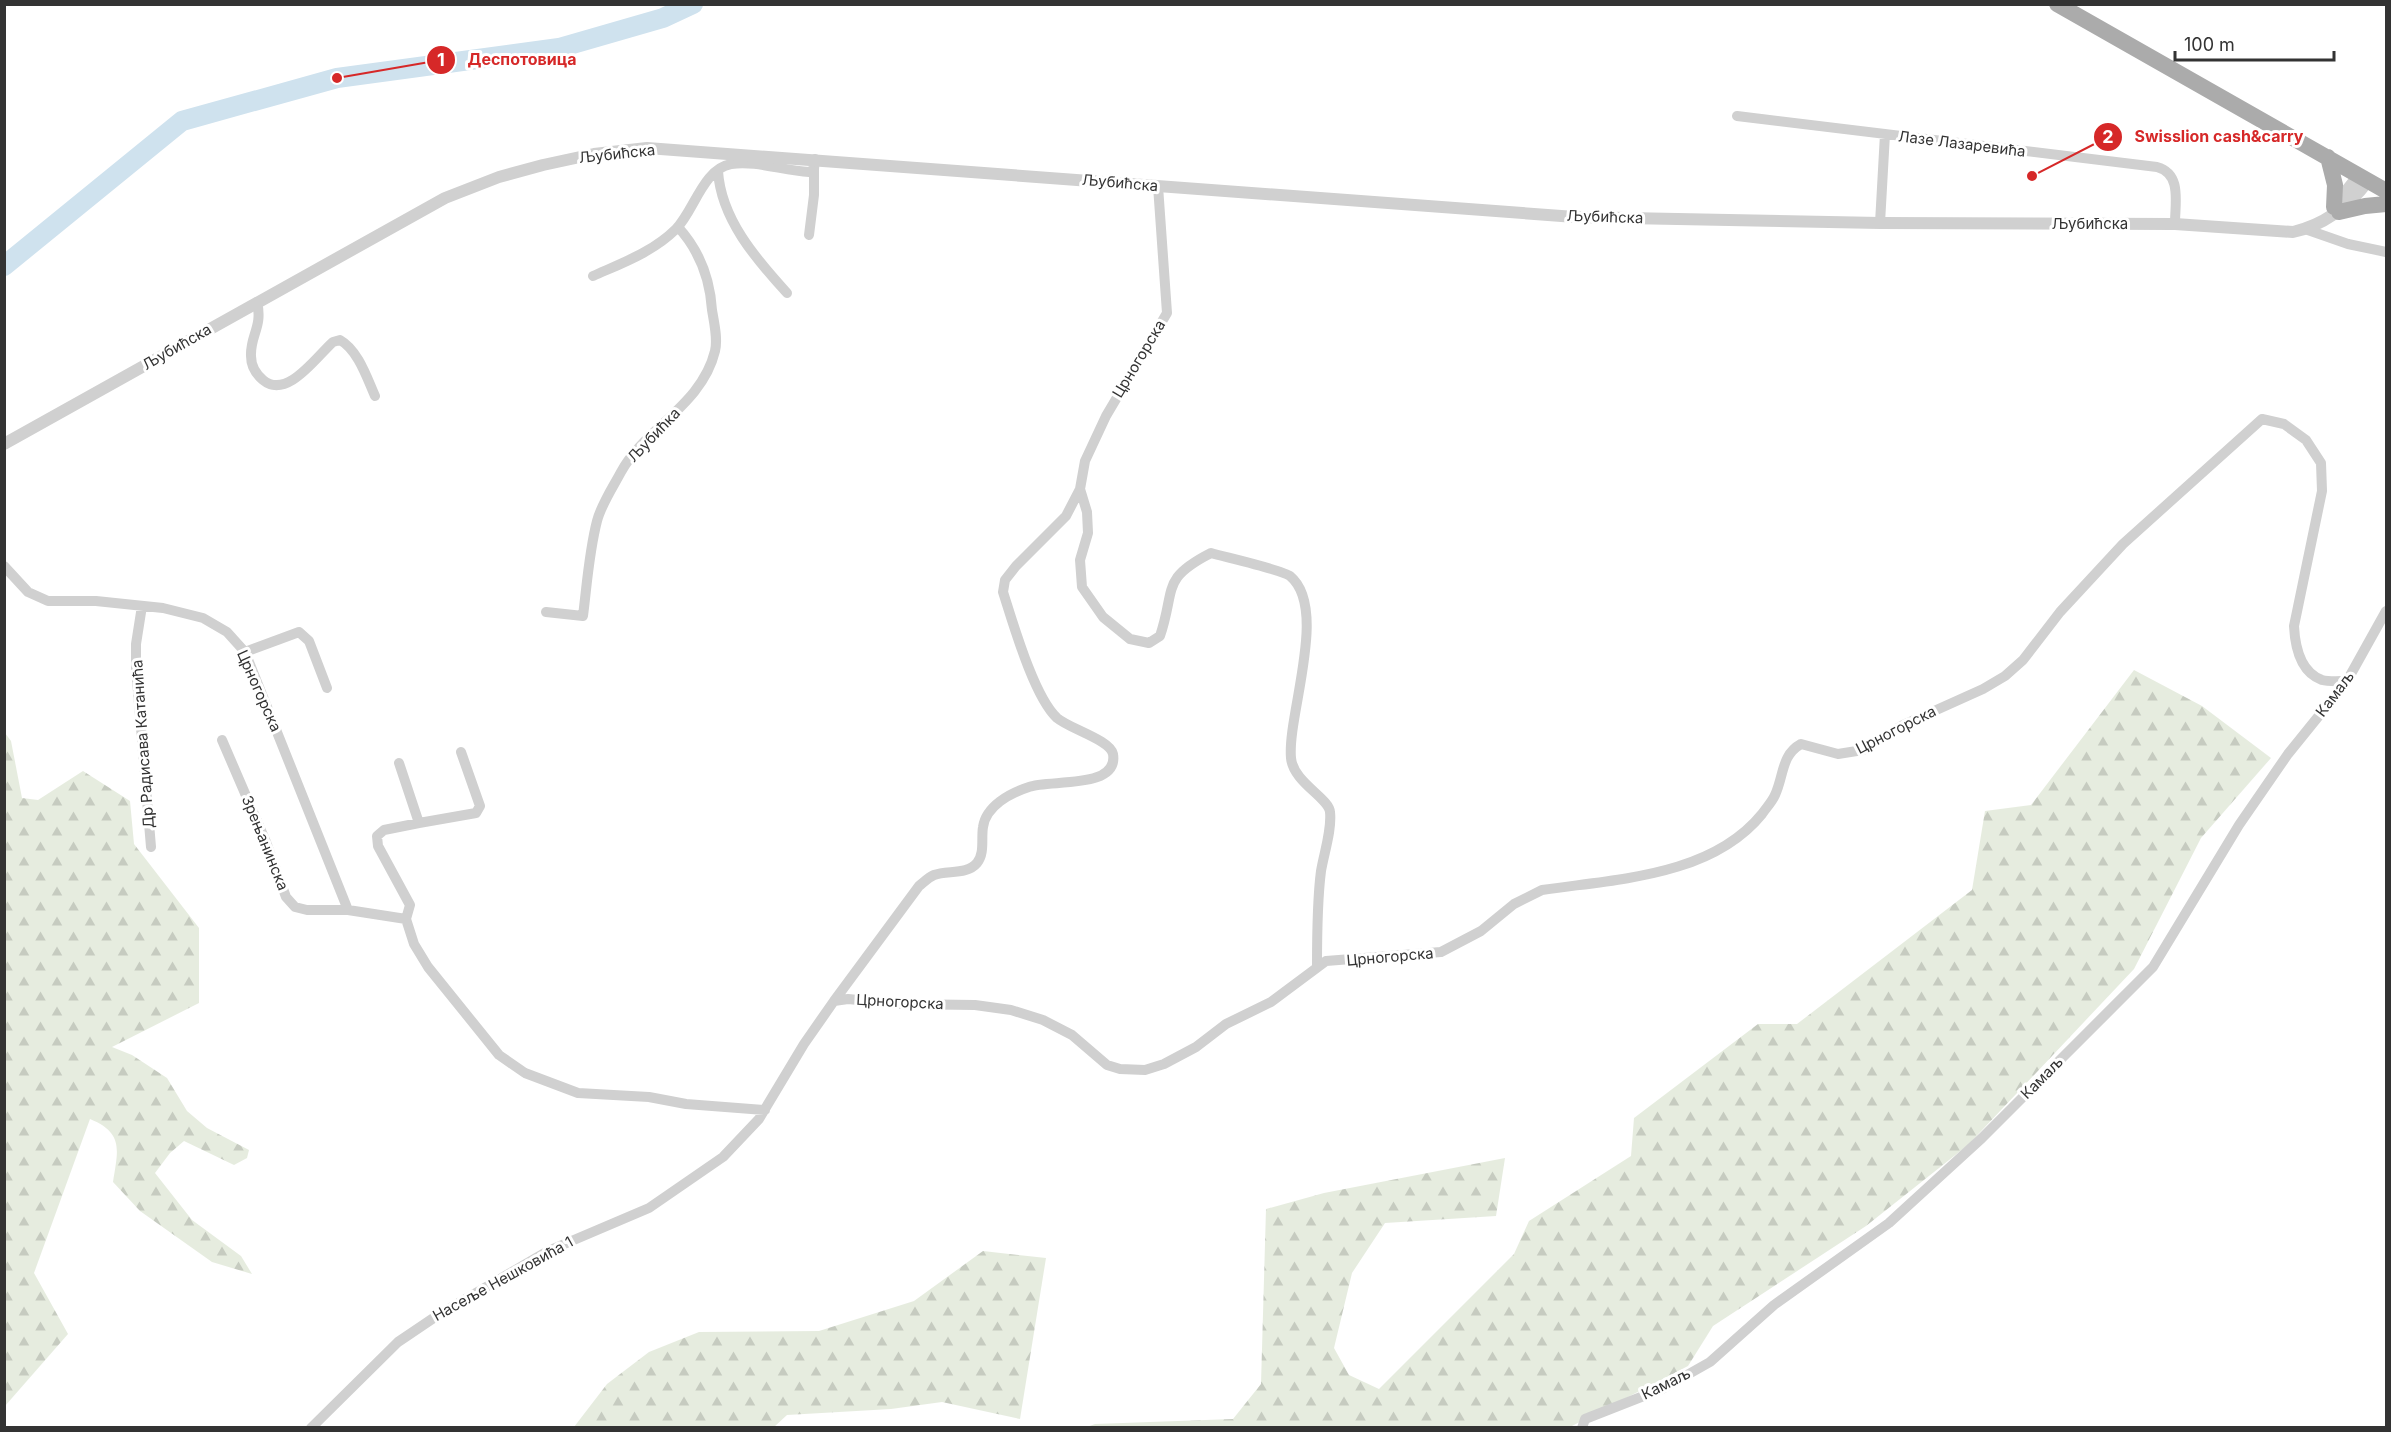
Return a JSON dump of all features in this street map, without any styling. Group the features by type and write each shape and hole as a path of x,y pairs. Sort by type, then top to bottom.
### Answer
{"main road":[{"path":"2057,4 2386,191"},
{"path":"2328,157 2335,180 2332,212 2386,204"}],"street":[{"name":"Лазе Лазаревића","path":"1737,116 2167,170 2175,187 2175,224"},
{"path":"1880,223 1885,135"},
{"name":"Љубићска","path":"4,444 445,198 499,177 543,165 594,154 647,148 814,164 1158,186 1575,217 1880,223 2175,224 2281,232 2305,229 2332,212 2364,178"},
{"path":"593,276 654,247 678,227 718,171 730,164 798,171 814,164 814,195 809,235"},
{"path":"718,171 719,186 727,207 749,250 787,293"},
{"name":"Црногорска","path":"1080,489 1085,461 1106,416 1167,313 1158,186"},
{"name":"Љубићка","path":"546,612 583,616 589,560 597,519 622,470 639,446 672,418 697,387 716,349 711,290 693,244 678,227"},
{"name":"Љубићска","path":"2305,229 2341,242 2386,252"},
{"path":"257,302 260,315 251,357 255,372 264,381 274,386 287,385 333,342 340,340 347,344 355,355 375,396"},
{"name":"Црногорска","path":"834,1001 848,999 900,1004 975,1005 1011,1010 1043,1020 1072,1035 1107,1065 1120,1069 1144,1070 1164,1064 1196,1047 1226,1024 1271,1002 1326,961 1441,952 1481,931 1529,895 1542,890 1653,873 1692,861 1725,844 1760,816 1774,797 1784,762 1794,748 1800,744 1838,754 1863,750 1903,725 1983,689 2005,676 2024,660 2060,612 2123,544 2262,419 2284,424 2306,440 2321,463 2322,491 2294,626 2295,648 2310,671 2323,680 2347,681"},
{"path":"1080,489 1087,512 1088,533 1080,560 1082,586 1103,617 1130,639 1149,644 1160,636 1175,578 1189,564 1211,553 1278,570 1290,576 1299,589 1307,636 1291,759 1300,778 1327,804 1330,814 1321,873 1317,966"},
{"path":"461,752 480,806 479,811 384,830 377,836 378,846 410,905 406,919 414,944 428,968 500,1055 525,1073 578,1093 649,1097 686,1104 765,1110 804,1044 919,886 933,875 966,870 976,864 982,853 983,825 990,811 999,802 1031,786 1088,781 1103,774 1111,767 1113,756 1111,748 1102,741 1070,728 1055,716 1037,685 1004,592 1005,580 1066,516 1080,489"},
{"name":"Црногорска","path":"4,566 28,592 48,602 96,601 142,606 203,618 226,632 245,652 348,910"},
{"name":"Др Радисава Катанића","path":"142,606 136,644 136,668 151,847"},
{"name":"Камаљ","path":"1582,1428 1585,1419 1664,1388 1710,1362 1774,1305 1889,1223 1982,1138 2153,967 2239,825 2288,754 2347,681 2386,611"},
{"path":"245,652 299,632 309,641 327,688"},
{"name":"Зрењанинска","path":"222,740 286,897 295,907 307,910 348,910 406,919"},
{"path":"399,763 419,823"},
{"name":"Насеље Нешковића 1","path":"310,1428 398,1342 438,1315 548,1251 649,1208 723,1157 745,1136 765,1110"}],"green space":[{"path":"2134,670 2202,706 2271,758 2201,838 2134,969 1968,1145 1866,1226 1713,1326 1688,1366 1570,1427 1084,1428 1095,1424 1233,1419 1261,1384 1266,1209 1324,1193 1505,1158 1496,1216 1385,1223 1352,1273 1334,1348 1349,1375 1379,1389 1514,1254 1529,1221 1631,1156 1634,1118 1758,1024 1797,1024 1972,890 1985,811 2031,805"},
{"path":"5,733 11,741 22,798 38,800 83,771 130,801 134,844 199,928 199,1003 112,1047 132,1055 167,1078 187,1111 207,1128 249,1150 247,1158 234,1165 184,1141 170,1153 155,1173 192,1220 241,1256 252,1274 212,1262 140,1211 113,1182 117,1152 114,1137 101,1124 90,1119 34,1273 68,1334 5,1406"},
{"path":"983,1251 1046,1258 1020,1419 942,1402 891,1409 787,1415 774,1427 574,1427 607,1384 649,1352 699,1332 819,1331 914,1301"}],"waterway":[{"path":"4,266 182,121 337,78 559,48 663,18 693,4"}],"place":[{"name":"Деспотовица","path":"337,78"},
{"name":"Swisslion cash&carry","path":"2032,176"}]}
